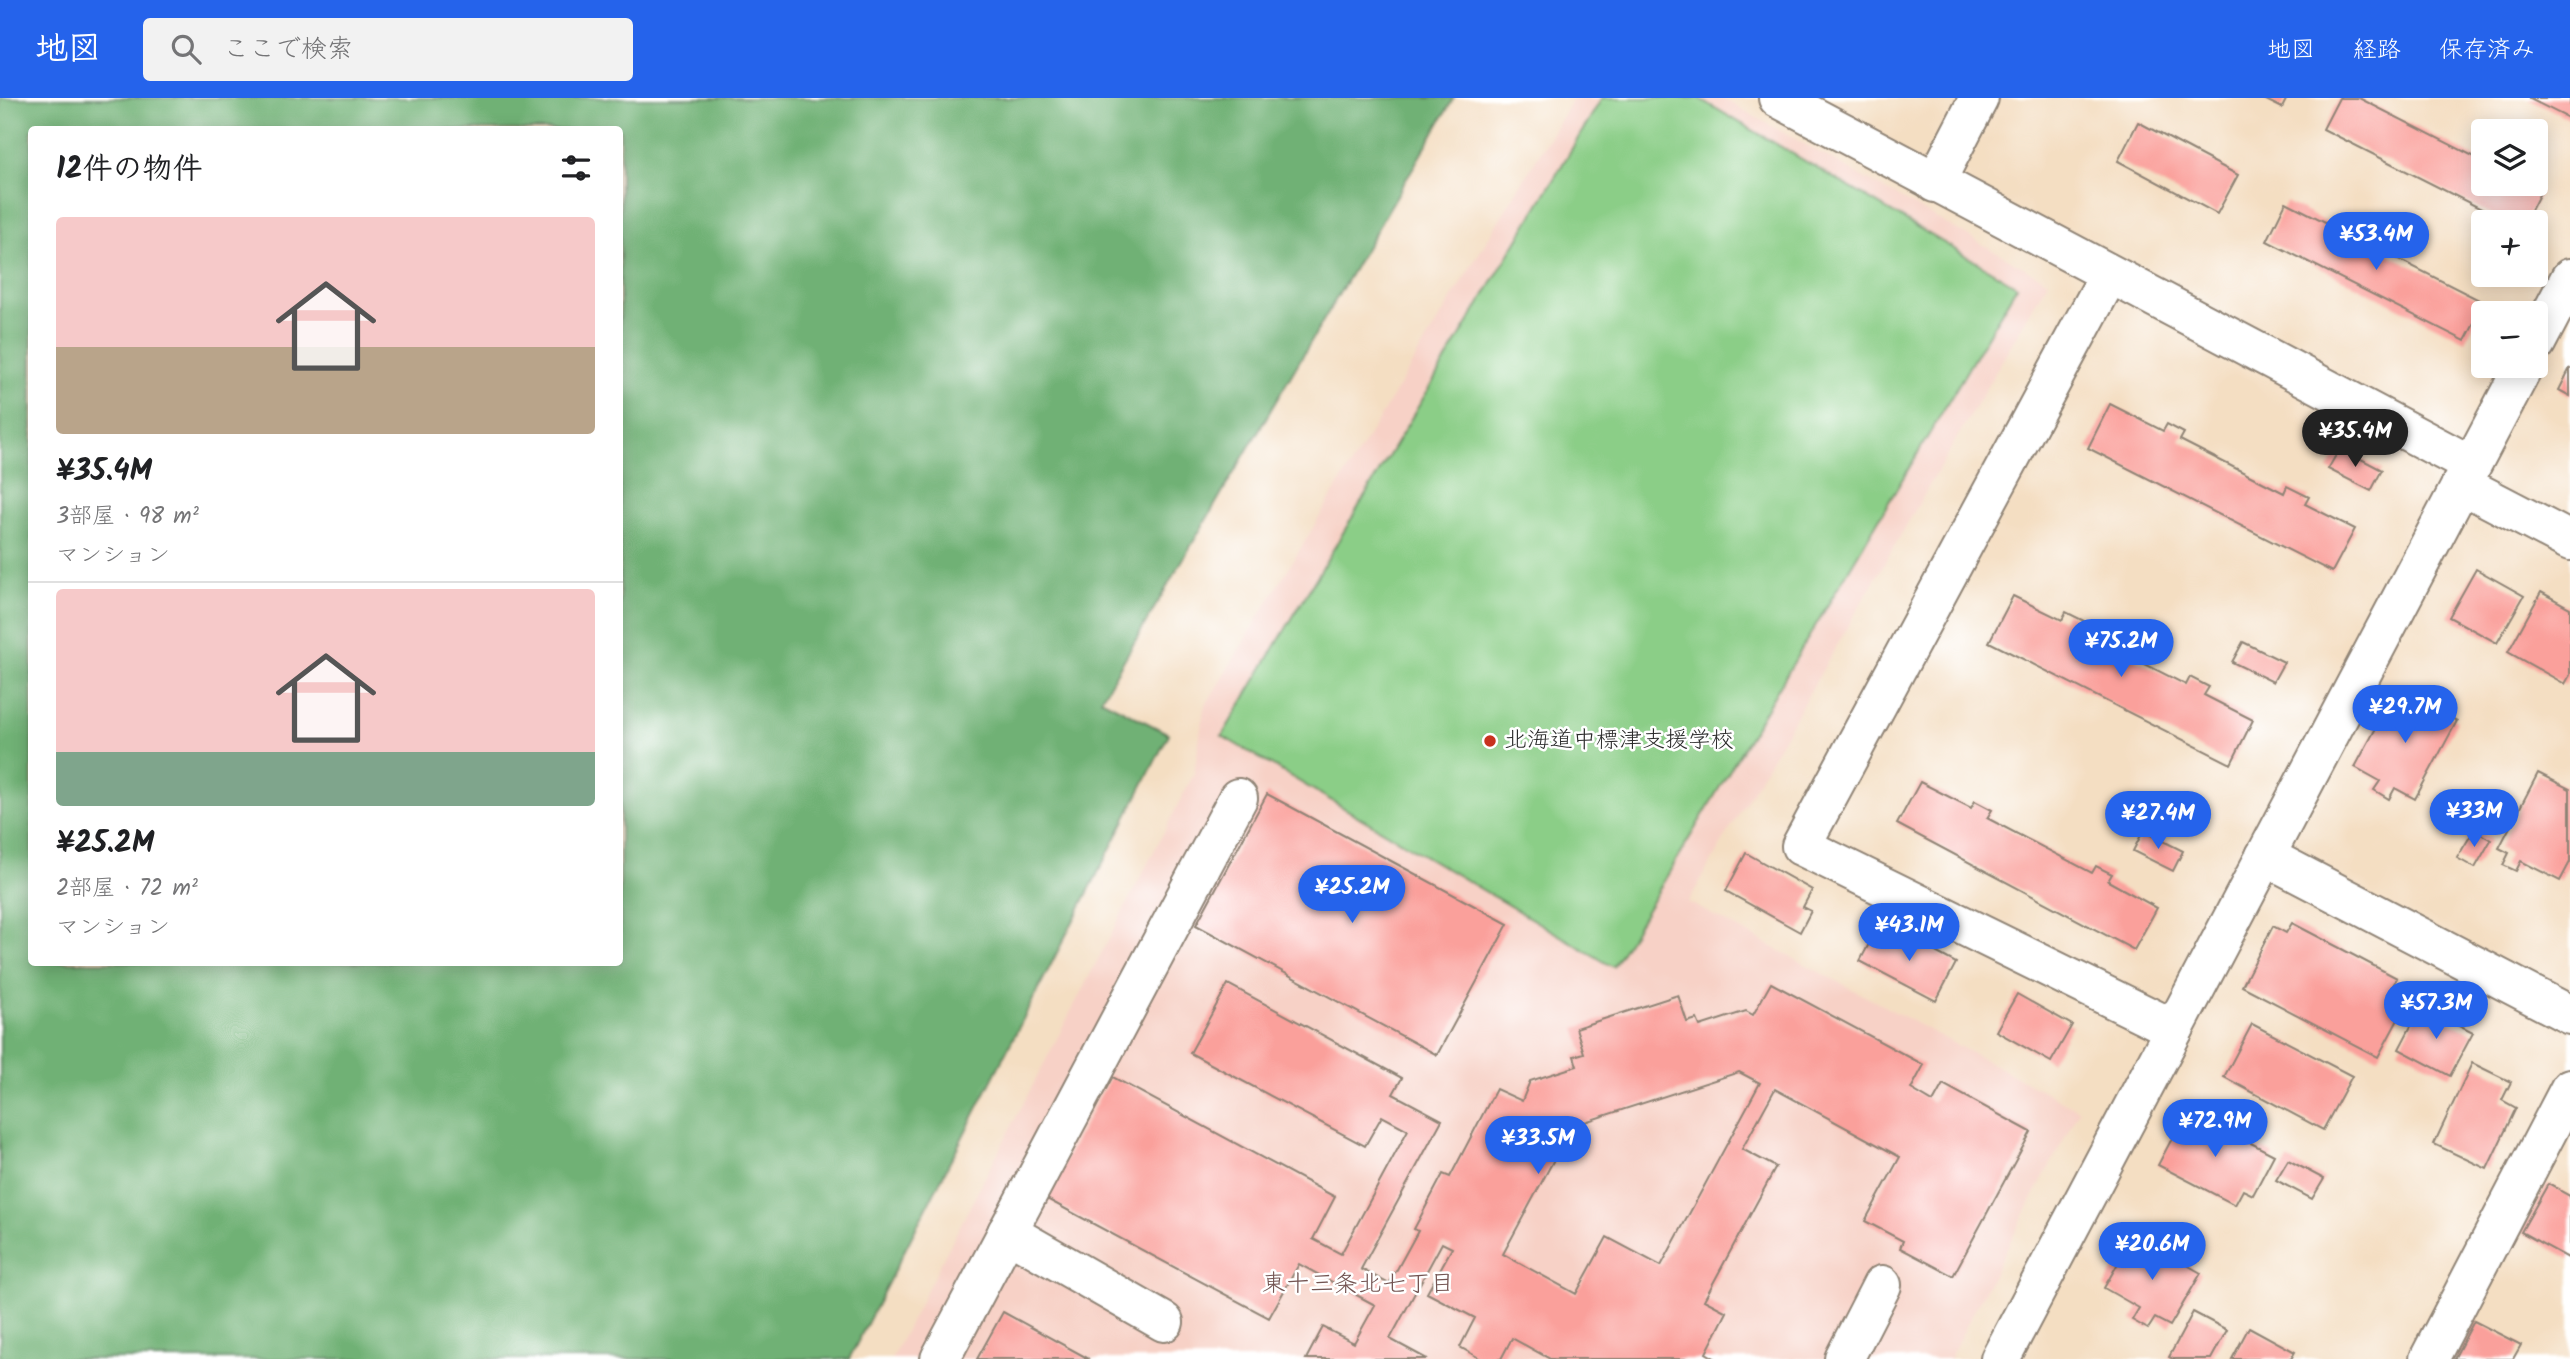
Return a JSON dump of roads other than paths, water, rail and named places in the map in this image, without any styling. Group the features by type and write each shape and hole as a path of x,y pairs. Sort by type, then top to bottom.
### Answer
{"street":[{"path":"1778,98 2466,474 2570,541"},
{"path":"1935,183 1979,98"},
{"path":"2548,320 2570,278"},
{"path":"2102,288 1801,846 2174,1030"},
{"path":"2000,1359 2518,378"},
{"path":"940,1359 1238,798"},
{"path":"2265,856 2570,1015"},
{"path":"2429,1359 2570,1088"},
{"path":"1007,1232 1164,1322"},
{"path":"1844,1359 1882,1285"}],"place":[{"name":"北海道中標津支援学校","path":"1490,741"}],"district":[{"name":"東十三条北七丁目","path":"1358,1284"}]}
